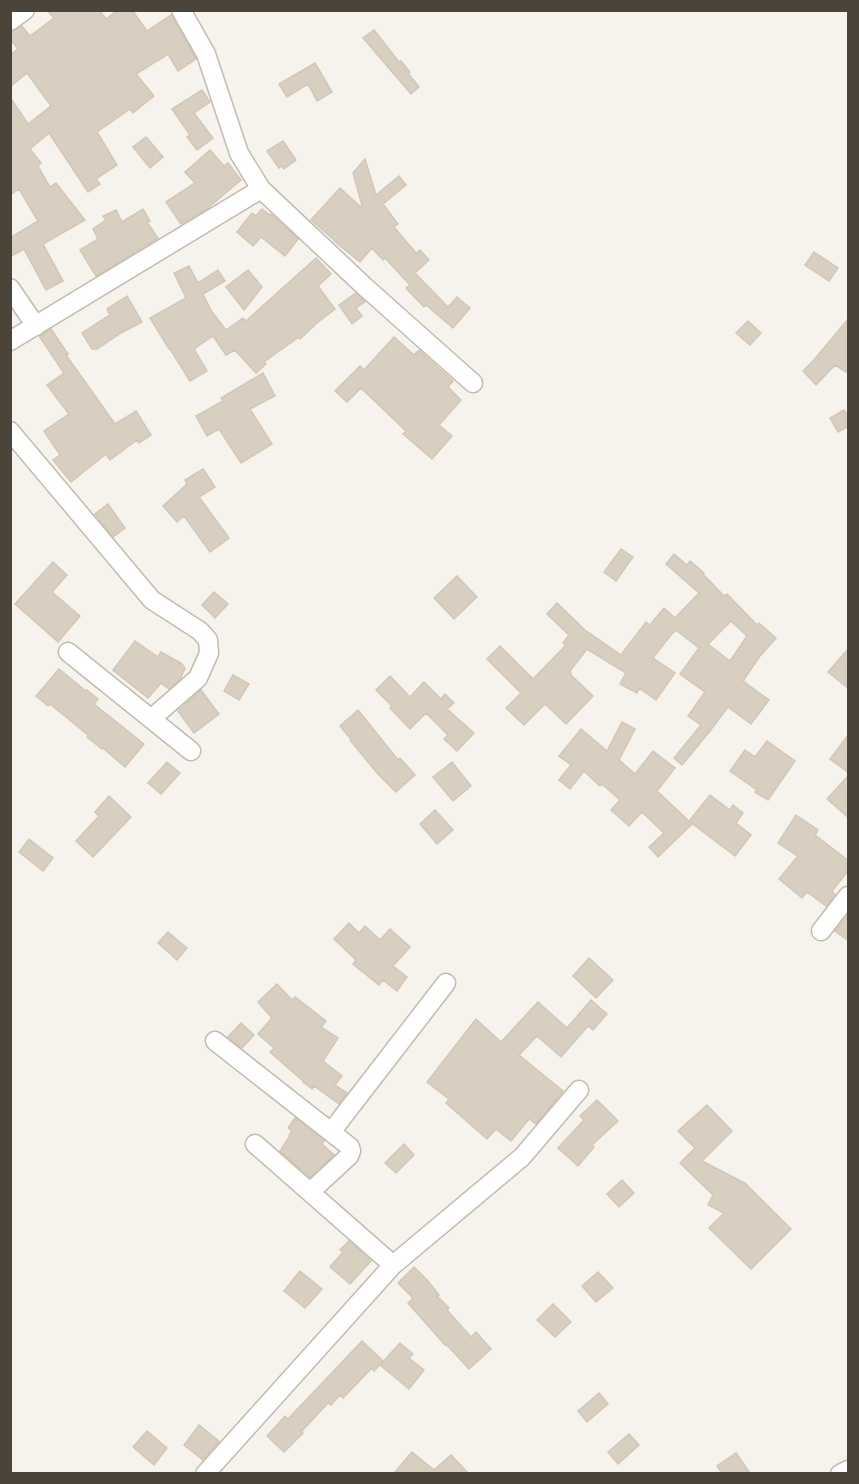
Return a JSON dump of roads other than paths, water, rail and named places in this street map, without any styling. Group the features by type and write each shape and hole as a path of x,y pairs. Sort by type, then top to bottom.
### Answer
{"street":[{"path":"10,21 25,10"},
{"path":"181,10 206,54 238,153 261,189 364,286 473,383"},
{"path":"10,341 261,189"},
{"path":"10,288 36,326"},
{"path":"10,431 152,600 200,631 208,640 209,653 198,678 151,719"},
{"path":"68,652 191,751"},
{"path":"821,931 849,896"},
{"path":"331,1132 446,983"},
{"path":"215,1041 350,1147 349,1156 310,1192"},
{"path":"205,1473 393,1265 522,1157 579,1090"},
{"path":"255,1144 393,1265"},
{"path":"840,1473 849,1470"}]}
